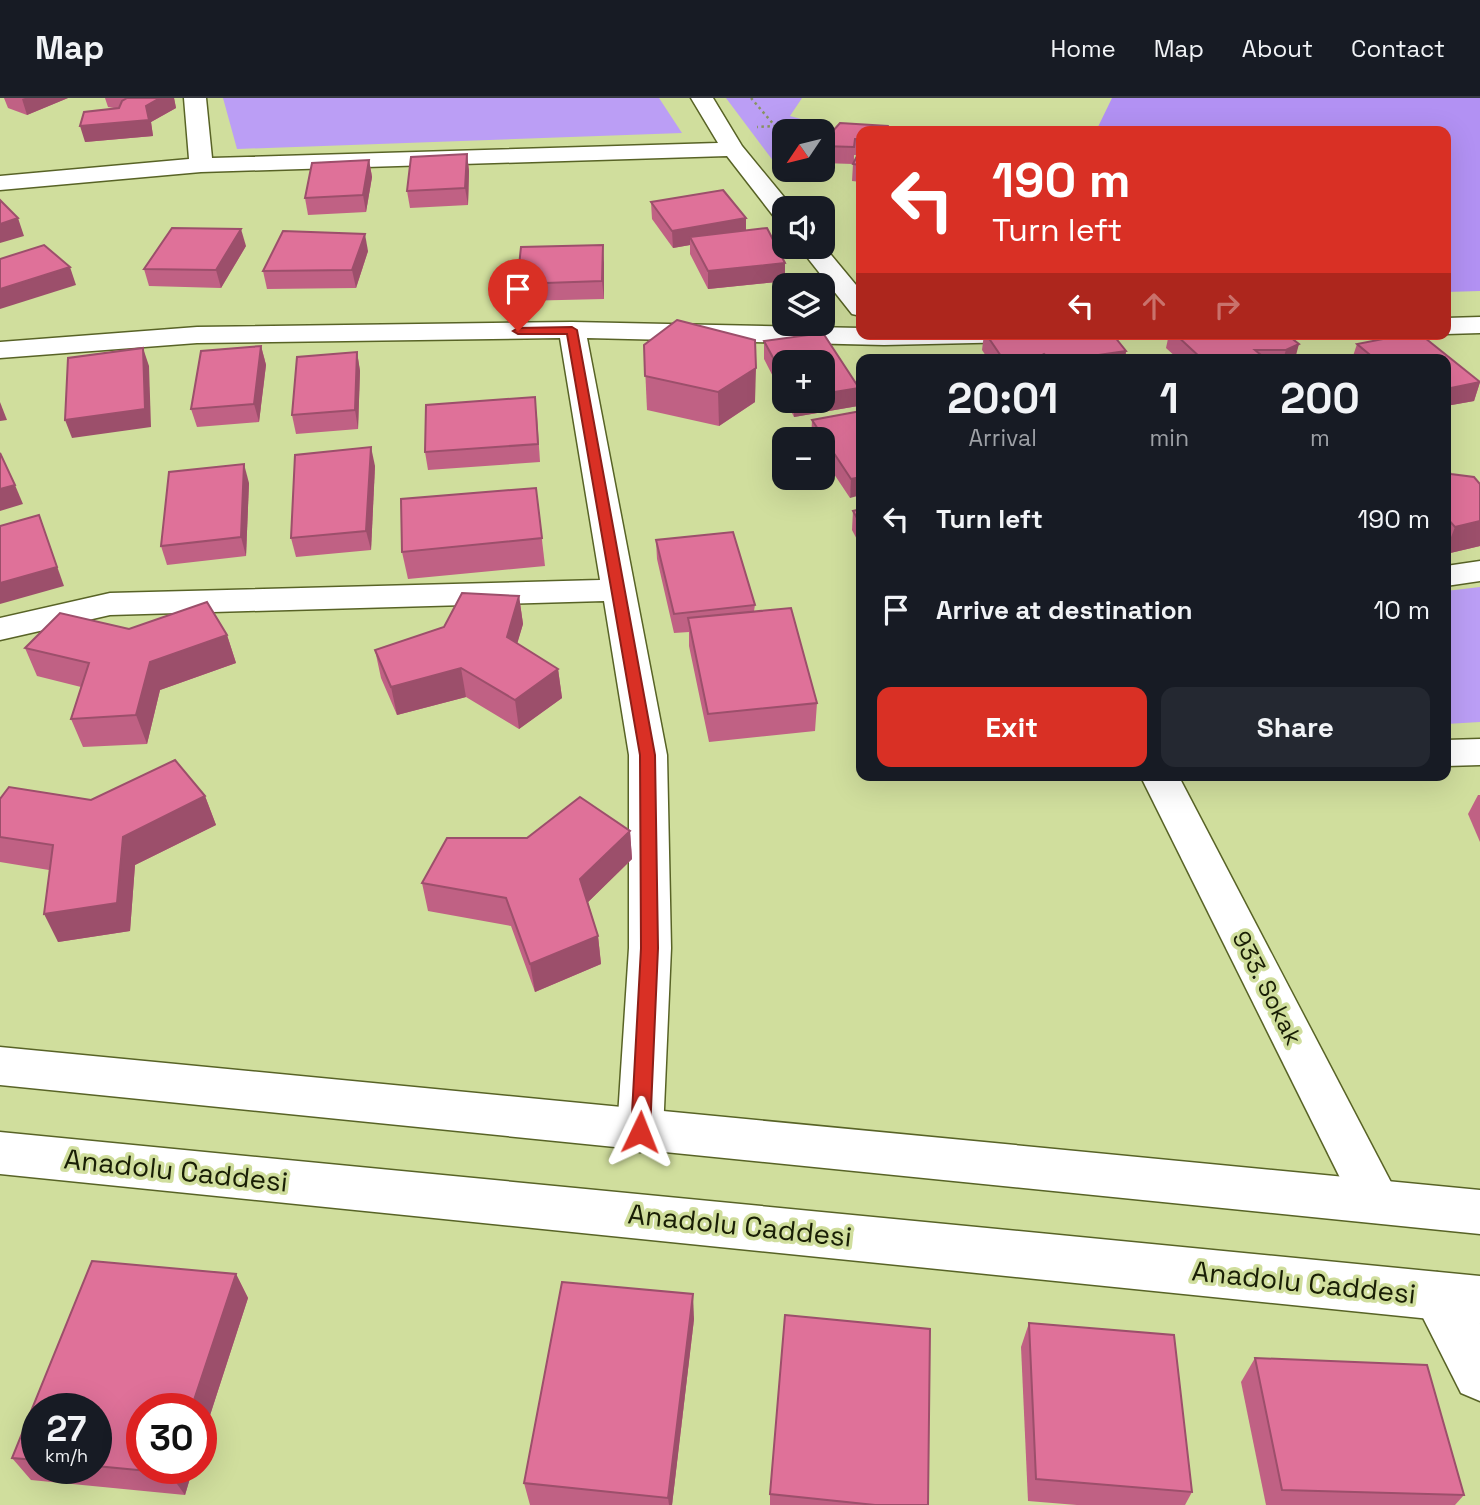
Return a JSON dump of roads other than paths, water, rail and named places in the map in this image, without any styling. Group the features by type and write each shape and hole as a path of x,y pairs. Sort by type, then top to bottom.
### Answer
{"street":[{"path":"195,98 201,165"},
{"path":"702,98 733,149 772,197"},
{"path":"0,183 201,165 733,149"},
{"path":"821,259 856,302"},
{"path":"1451,326 1480,325"},
{"path":"572,330 648,755 650,948 640,1132"},
{"path":"0,350 197,335 572,330 888,343 933,340"},
{"path":"1451,575 1480,571"},
{"path":"0,629 110,604 618,590"},
{"path":"1451,753 1480,752"},
{"name":"933. Sokak","path":"1162,781 1376,1201"},
{"path":"0,1066 640,1132 1480,1212"},
{"name":"Anadolu Caddesi","path":"0,1153 1459,1298"},
{"path":"1459,1298 1480,1375"}]}
